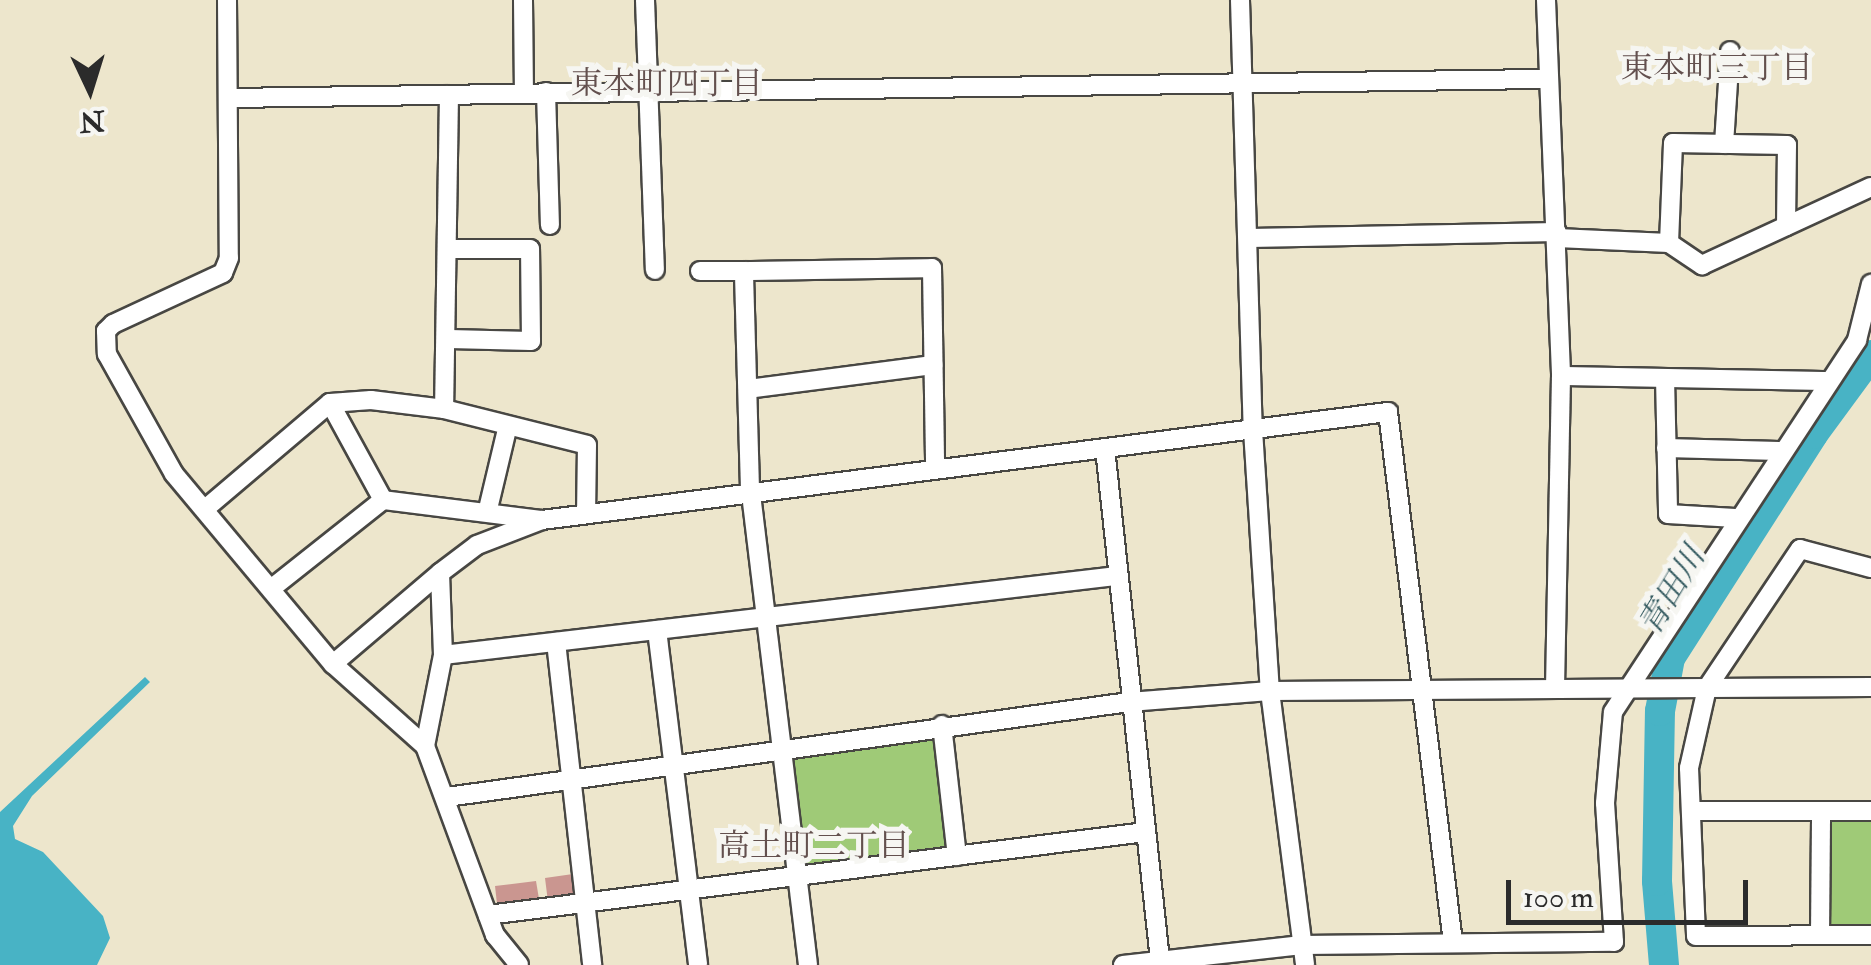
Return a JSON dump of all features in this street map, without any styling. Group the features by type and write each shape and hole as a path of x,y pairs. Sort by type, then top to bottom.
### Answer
{"street":[{"path":"227,0 229,258 223,272 113,324 104,341 154,446 333,664 425,746 448,797 488,915 519,965"},
{"path":"523,0 524,92"},
{"path":"646,0 655,270"},
{"path":"1240,0 1253,430 1270,691 1305,965"},
{"path":"1546,0 1561,376 1555,688"},
{"path":"1724,144 1730,51"},
{"path":"229,98 1547,78"},
{"path":"546,92 550,226"},
{"path":"444,409 449,339 450,94"},
{"path":"1669,243 1674,143 1787,144 1786,226"},
{"path":"1250,238 1557,235 1669,243 1702,265 1871,187"},
{"path":"449,339 531,341 530,250 450,249"},
{"path":"700,271 932,268 935,466"},
{"path":"744,271 750,489 808,965"},
{"path":"1123,965 1302,945 1614,942 1606,763 1630,688 1779,451 1857,340 1871,284"},
{"path":"748,389 933,365"},
{"path":"1561,376 1827,381"},
{"path":"1665,378 1668,514 1736,518"},
{"path":"205,509 330,404 371,400 444,409 506,429 587,445 586,512"},
{"path":"330,404 383,500"},
{"path":"333,664 440,572 478,545 542,520 750,489 1388,412 1453,943"},
{"path":"488,509 506,429"},
{"path":"1104,448 1160,960"},
{"path":"1666,448 1779,451"},
{"path":"272,588 383,500 488,509 542,520"},
{"path":"1871,568 1800,549 1700,689 1689,768 1696,936 1871,935"},
{"path":"425,746 443,655 440,572"},
{"path":"443,655 1117,576"},
{"path":"658,630 698,965"},
{"path":"556,642 592,965"},
{"path":"448,797 942,726 1130,702 1270,691 1871,687"},
{"path":"942,726 957,856"},
{"path":"1820,811 1820,935"},
{"path":"1692,812 1871,811"},
{"path":"488,915 586,906 1145,832"}],"green space":[{"path":"936,734 949,849 803,868 788,751"},
{"path":"1827,817 1871,817 1871,925 1827,925"}],"water":[{"path":"145,677 150,682 32,796 13,826 15,839 43,852 103,916 110,938 97,965 0,965 0,812"}],"building":[{"path":"573,874 576,898 548,902 545,878"},
{"path":"536,881 539,899 497,904 495,886"}],"waterway":[{"name":"青田川","path":"1664,965 1657,881 1660,711 1670,658 1813,434 1871,355"}],"district":[{"name":"東本町三丁目","path":"1717,68"},
{"name":"東本町四丁目","path":"667,84"},
{"name":"高土町二丁目","path":"814,846"}]}
